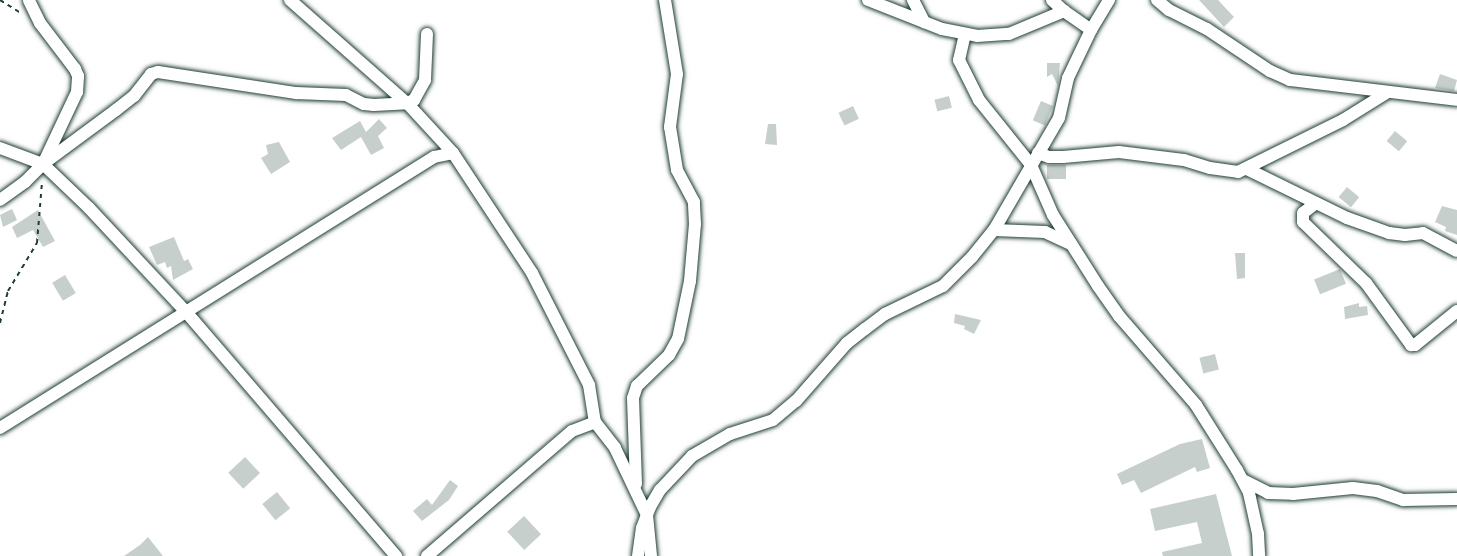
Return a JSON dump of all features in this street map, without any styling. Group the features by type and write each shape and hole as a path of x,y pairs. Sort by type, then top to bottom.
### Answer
{"street":[{"path":"29,0 40,23 75,69 78,82 74,99 43,164"},
{"path":"290,0 407,103 453,153 532,273 589,385 595,422 615,448 647,515 651,556"},
{"path":"639,496 634,469 633,398 637,386 669,355 678,339 690,280 695,224 694,202 677,170 670,127 677,74 665,0"},
{"path":"868,0 924,22 966,34 991,37 1009,34 1064,11"},
{"path":"913,0 924,22"},
{"path":"1052,0 1091,30"},
{"path":"638,556 642,528 660,490 692,456 729,434 773,420 796,401 847,343 885,314 942,286 972,257 994,230 1059,118 1068,78 1091,30 1109,0"},
{"path":"1157,0 1169,10 1207,29 1270,71 1290,80 1457,100"},
{"path":"0,200 26,182 43,164 134,96 152,74 158,72 297,93 346,95 364,104 407,103 414,100 425,80 427,34"},
{"path":"966,34 958,58 979,100 1032,165 1053,215 1119,316 1196,405 1242,479 1249,493 1258,534 1259,556"},
{"path":"1038,153 1049,157 1063,157 1119,152 1184,160 1231,173 1247,169 1268,159 1289,144 1343,120 1388,92"},
{"path":"0,147 43,164 89,208 186,312 396,556"},
{"path":"0,428 434,157 453,153"},
{"path":"1247,169 1316,203 1389,233 1405,235 1423,233 1457,251"},
{"path":"1316,203 1303,213 1303,222 1366,283 1411,345 1415,345 1457,311"},
{"path":"994,230 1045,232 1072,245"},
{"path":"427,556 572,431 595,422"},
{"path":"1242,479 1268,493 1293,494 1353,488 1377,490 1403,500 1457,499"}],"path":[{"path":"0,0 40,23"},
{"path":"0,323 8,291 37,243 43,164"}],"building":[{"path":"1199,0 1218,0 1234,17 1224,27"},
{"path":"1047,63 1060,63 1058,86 1052,74 1047,77"},
{"path":"1440,74 1457,80 1454,91 1435,88"},
{"path":"949,96 952,108 937,111 934,100"},
{"path":"1041,101 1053,106 1045,125 1033,120"},
{"path":"853,106 859,119 844,125 838,113"},
{"path":"379,119 387,128 378,136 384,148 371,155 361,137 341,150 332,138 360,121 366,132"},
{"path":"768,124 776,124 777,145 765,144"},
{"path":"1395,131 1407,141 1399,151 1387,141"},
{"path":"279,142 290,162 271,174 261,158 268,154 266,145"},
{"path":"1047,165 1066,165 1066,179 1047,179"},
{"path":"1347,187 1359,197 1351,207 1339,197"},
{"path":"1442,206 1457,210 1457,235 1445,231 1446,227 1435,222"},
{"path":"12,209 17,220 3,227 0,215"},
{"path":"38,210 55,241 43,247 33,230 17,238 12,227"},
{"path":"174,237 184,261 188,259 193,269 173,280 171,266 167,268 165,262 157,265 149,247"},
{"path":"1235,253 1245,253 1245,278 1237,279"},
{"path":"1340,269 1346,284 1320,294 1314,279"},
{"path":"65,275 76,293 63,301 52,283"},
{"path":"1359,303 1359,307 1367,306 1368,315 1345,319 1344,307"},
{"path":"955,314 981,320 974,334 964,329 965,326 954,323"},
{"path":"1215,354 1219,370 1203,373 1199,358"},
{"path":"1202,439 1210,468 1197,472 1195,467 1141,493 1134,480 1122,485 1117,474 1180,444"},
{"path":"245,457 260,473 243,489 228,473"},
{"path":"450,480 458,486 449,500 422,521 413,511 427,499 432,505"},
{"path":"277,492 290,508 275,520 262,504"},
{"path":"1216,494 1232,556 1163,556 1162,552 1202,543 1197,522 1155,531 1150,509"},
{"path":"524,516 541,534 524,550 507,532"},
{"path":"148,537 163,556 124,556 140,545"}]}
